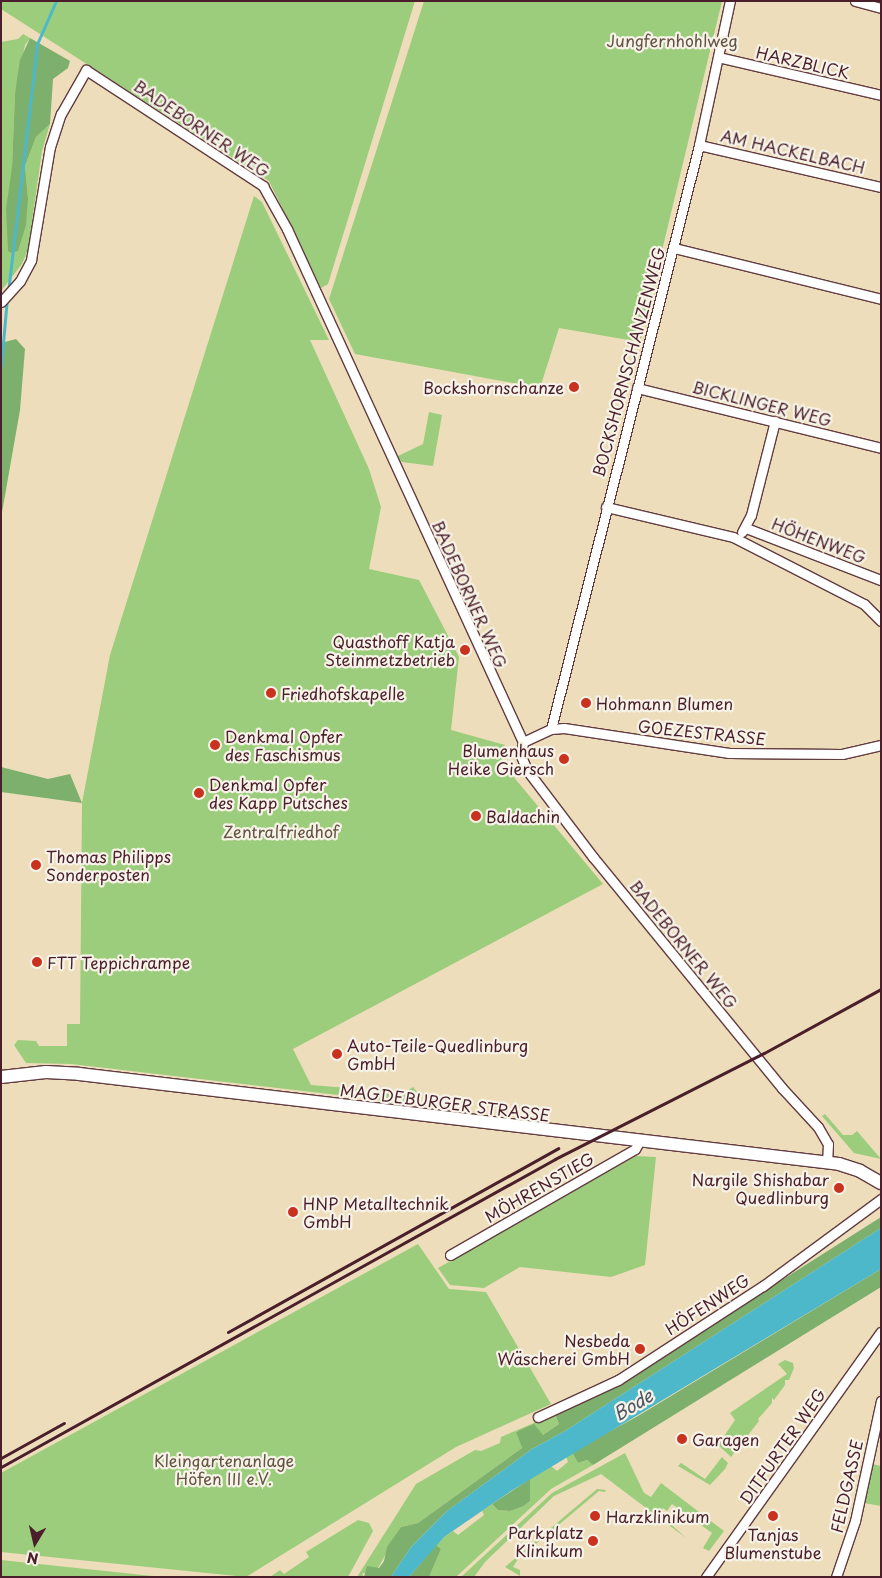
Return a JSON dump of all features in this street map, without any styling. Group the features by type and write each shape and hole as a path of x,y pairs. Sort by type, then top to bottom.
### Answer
{"main road":[{"name":"MAGDEBURGER STRASSE","path":"1,1077 38,1072 79,1074 826,1163 858,1170 881,1183"}],"street":[{"name":"BOCKSHORNSCHANZENWEG","path":"551,729 606,507 674,248 699,145 730,1"},
{"path":"855,1 881,8"},
{"name":"HARZBLICK","path":"718,57 881,95"},
{"name":"BADEBORNER WEG","path":"2,302 13,289 31,260 50,147 61,114 86,70 256,180 268,193 523,742 521,756 526,770 581,842 782,1088 818,1127 828,1144 826,1163"},
{"name":"AM HACKELBACH","path":"699,145 881,187"},
{"path":"674,248 881,299"},
{"name":"BICKLINGER WEG","path":"637,388 881,448"},
{"path":"733,537 746,528 775,421"},
{"path":"606,507 733,537 864,604 881,621"},
{"name":"HÖHENWEG","path":"746,528 881,580"},
{"name":"GOEZESTRASSE","path":"523,742 551,729 568,729 676,747 751,754 855,753 881,745"},
{"name":"MÖHRENSTIEG","path":"450,1255 629,1152 639,1142"},
{"name":"HÖFENWEG","path":"538,1417 618,1380 763,1286 881,1199"},
{"name":"DITFURTER WEG","path":"706,1577 881,1332"},
{"name":"FELDGASSE","path":"836,1577 855,1522 881,1401"}],"green space":[{"path":"1,1 415,1 328,284 321,288 269,181 1,9"},
{"name":"Jungfernhohlweg","path":"424,1 722,1 640,342 559,328 540,388 355,354 329,299"},
{"path":"23,34 30,38 25,45 15,93 12,167 28,198 25,166 36,137 50,124 42,151 28,250 22,264 1,291 1,42 18,39"},
{"path":"30,38 70,61 68,68 53,79 50,124 36,137 25,166 28,198 26,225 18,251 11,253 8,251 6,209 12,167 15,93 20,60"},
{"name":"Zentralfriedhof","path":"254,196 262,202 329,340 310,340 369,469 381,507 369,569 419,580 459,657 451,730 505,745 501,762 603,884 293,1049 311,1085 361,1089 355,1097 71,1064 26,1063 14,1045 18,1040 36,1041 39,1046 67,1046 67,1024 80,1024 82,803 110,655"},
{"path":"16,339 25,349 20,410 1,518 1,343"},
{"path":"429,412 442,415 433,466 402,462 396,457 423,444"},
{"path":"1,767 48,779 70,774 82,803 1,792"},
{"path":"413,1087 417,1092 402,1103 374,1099 370,1090 404,1093"},
{"path":"825,1114 843,1135 852,1135 857,1131 881,1159 854,1153 822,1116"},
{"path":"636,1156 656,1157 645,1265 611,1277 520,1267 484,1288 450,1285 438,1268"},
{"path":"881,1217 881,1228 565,1431 532,1449 447,1511 411,1547 391,1577 364,1577 367,1566 379,1568 384,1561 387,1547 401,1527 418,1523 522,1448 516,1432 534,1424 543,1435 559,1424 555,1414 620,1383"},
{"name":"Kleingartenanlage Höfen III e.V.","path":"418,1244 449,1289 486,1292 551,1404 456,1447 246,1577 1,1552 1,1473"},
{"path":"881,1269 881,1287 593,1465 587,1460 578,1463 572,1452 638,1416"},
{"path":"785,1360 793,1363 794,1368 789,1380 785,1380 785,1385 774,1400 772,1398 772,1403 731,1457 718,1445 735,1420 730,1413 787,1374 778,1364"},
{"path":"555,1414 559,1424 543,1435 516,1431 522,1448 418,1523 401,1527 378,1568 362,1574 364,1577 357,1577 416,1484 475,1450 481,1451 500,1443 501,1437"},
{"path":"572,1452 578,1463 587,1460 593,1465 551,1489 456,1577 429,1577 441,1549 436,1545 444,1537 453,1531 458,1535 484,1515 482,1511 492,1504 498,1510 510,1511 524,1506 530,1501 530,1479 551,1466 557,1471 568,1462 566,1456"},
{"path":"625,1453 644,1493 651,1497 661,1483 724,1531 709,1551 703,1548 712,1533 672,1504 667,1511 663,1508 660,1514 686,1538 601,1474 554,1496 485,1562 474,1577 461,1577 552,1493"},
{"path":"722,1457 728,1463 710,1485 678,1466 681,1463 705,1479"},
{"path":"872,1464 881,1466 881,1506 864,1503"},
{"path":"530,1479 530,1501 524,1506 510,1511 498,1510 492,1504"},
{"path":"597,1489 606,1490 605,1492 599,1491 518,1559 513,1567 520,1570 520,1576 505,1567"},
{"path":"358,1520 369,1523 373,1531 348,1577 270,1577 280,1570 284,1574 309,1557 306,1552"},
{"path":"436,1545 441,1549 429,1577 409,1577"},
{"path":"1,1560 162,1577 1,1577"}],"water":[{"name":"Bode","path":"881,1228 881,1269 511,1491 444,1537 409,1577 391,1577 411,1547 447,1511 532,1449 565,1431"}],"waterway":[{"path":"8,292 37,44 56,1"},
{"path":"1,366 7,298"}],"railway":[{"path":"1,1467 555,1159 764,1053 881,989"},
{"path":"228,1332 558,1148"},
{"path":"1,1458 64,1423"}],"place":[{"name":"Bockshornschanze","path":"574,387"},
{"name":"Quasthoff Katja Steinmetzbetrieb","path":"465,650"},
{"name":"Friedhofskapelle","path":"271,693"},
{"name":"Hohmann Blumen","path":"586,703"},
{"name":"Denkmal Opfer des Faschismus","path":"215,745"},
{"name":"Blumenhaus Heike Giersch","path":"564,759"},
{"name":"Denkmal Opfer des Kapp Putsches","path":"199,793"},
{"name":"Baldachin","path":"476,816"},
{"name":"Thomas Philipps Sonderposten","path":"36,865"},
{"name":"FTT Teppichrampe","path":"37,962"},
{"name":"Auto-Teile-Quedlinburg GmbH","path":"337,1054"},
{"name":"Nargile Shishabar Quedlinburg","path":"839,1188"},
{"name":"HNP Metalltechnik GmbH","path":"293,1212"},
{"name":"Nesbeda Wäscherei GmbH","path":"640,1349"},
{"name":"Garagen","path":"682,1439"},
{"name":"Harzklinikum","path":"595,1516"},
{"name":"Tanjas Blumenstube","path":"773,1516"},
{"name":"Parkplatz Klinikum","path":"593,1541"}]}
